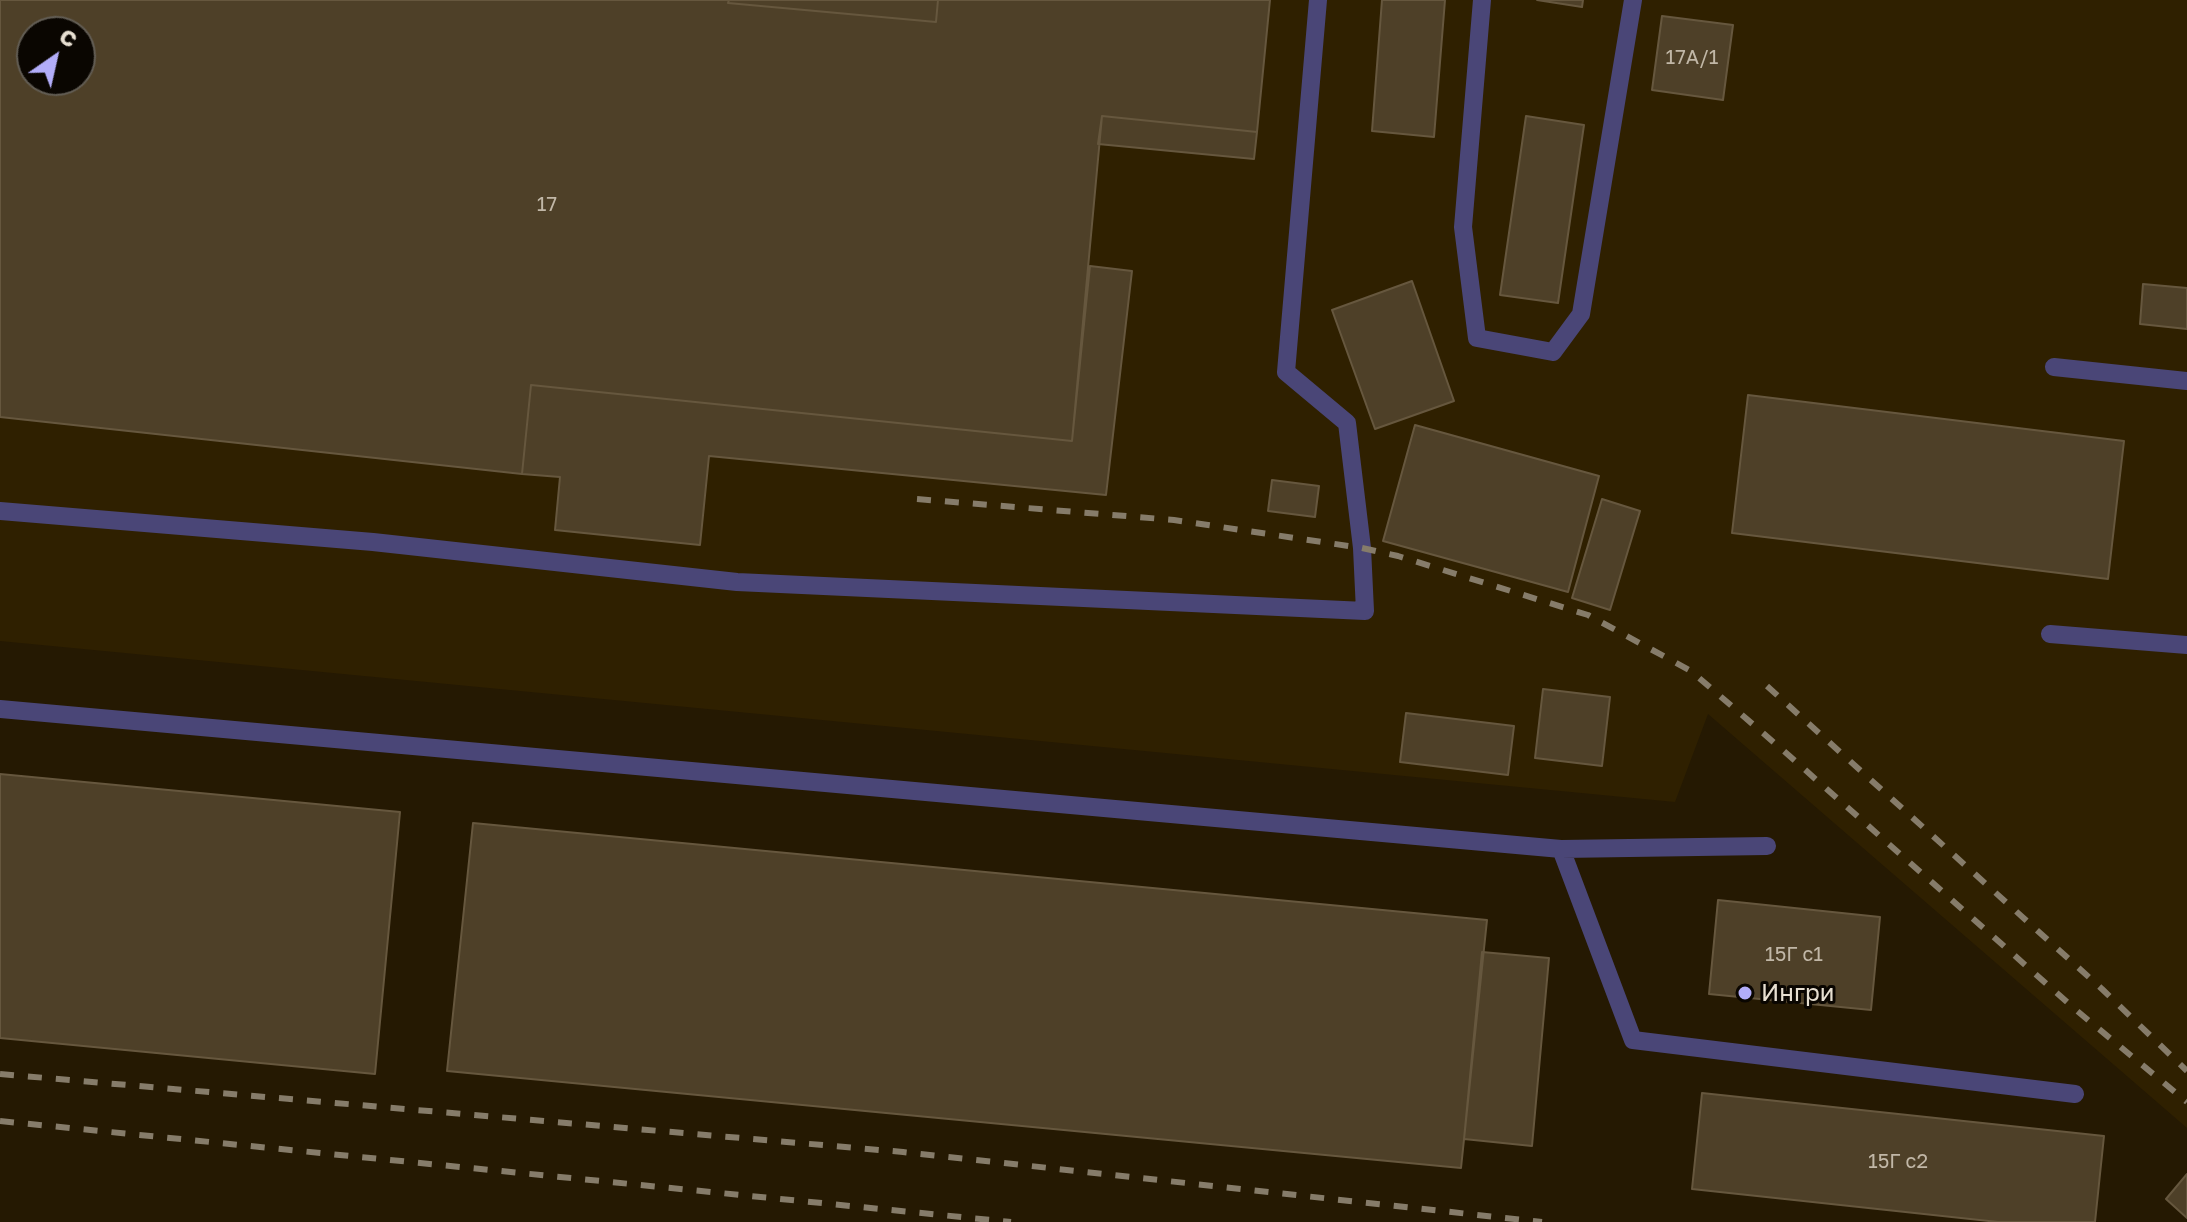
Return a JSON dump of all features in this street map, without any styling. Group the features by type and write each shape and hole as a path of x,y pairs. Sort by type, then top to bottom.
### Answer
{"lane":[{"path":"0,511 373,542 737,582 1365,611 1362,548 1347,423 1286,372 1318,0"},
{"path":"1482,0 1463,227 1477,338 1553,352 1581,314 1633,0"},
{"path":"2054,367 2187,381"},
{"path":"2050,634 2187,645"},
{"path":"0,709 1561,849 1767,846"},
{"path":"1561,849 1633,1040 2075,1094"}],"shaded area":[{"path":"0,0 2187,0 2187,1128 1708,714 1675,802 0,641"}],"building":[{"path":"0,0 729,0 728,3 936,22 938,0 1270,0 1257,132 1102,116 1072,441 531,385 522,474 0,417"},
{"path":"729,0 938,0 936,22 728,3"},
{"path":"1382,0 1445,0 1434,137 1372,131"},
{"path":"1537,0 1583,0 1582,7"},
{"path":"1662,16 1733,25 1723,100 1652,90"},
{"path":"1102,116 1257,132 1254,159 1098,144"},
{"path":"1526,116 1584,125 1558,303 1500,295"},
{"path":"1090,266 1132,271 1106,495 709,456 700,545 555,530 560,477 522,474 531,385 1072,441"},
{"path":"1412,281 1454,401 1375,429 1332,310"},
{"path":"2143,284 2187,288 2187,329 2140,324"},
{"path":"1748,395 2124,441 2108,579 1732,533"},
{"path":"1415,425 1599,476 1568,592 1383,541"},
{"path":"1272,480 1319,486 1315,517 1268,511"},
{"path":"1602,499 1640,511 1610,610 1572,598"},
{"path":"1543,689 1610,697 1602,766 1535,758"},
{"path":"1406,713 1514,726 1508,775 1400,762"},
{"path":"0,774 400,812 375,1074 0,1038"},
{"path":"473,823 1487,920 1461,1168 447,1071"},
{"path":"1718,900 1880,917 1871,1010 1709,994"},
{"path":"1482,952 1549,958 1532,1146 1464,1139"},
{"path":"1702,1093 2104,1136 2095,1222 1998,1222 1692,1189"},
{"path":"2187,1174 2187,1218 2166,1199"}],"railway":[{"path":"917,499 1174,520 1362,548 1398,556 1588,615 1691,671 2076,1010 2187,1102"},
{"path":"1767,686 2102,989 2187,1071"},
{"path":"0,1074 903,1152 1542,1222"},
{"path":"0,1121 1011,1222"}],"place":[{"name":"Ингри","path":"1745,993"}]}
